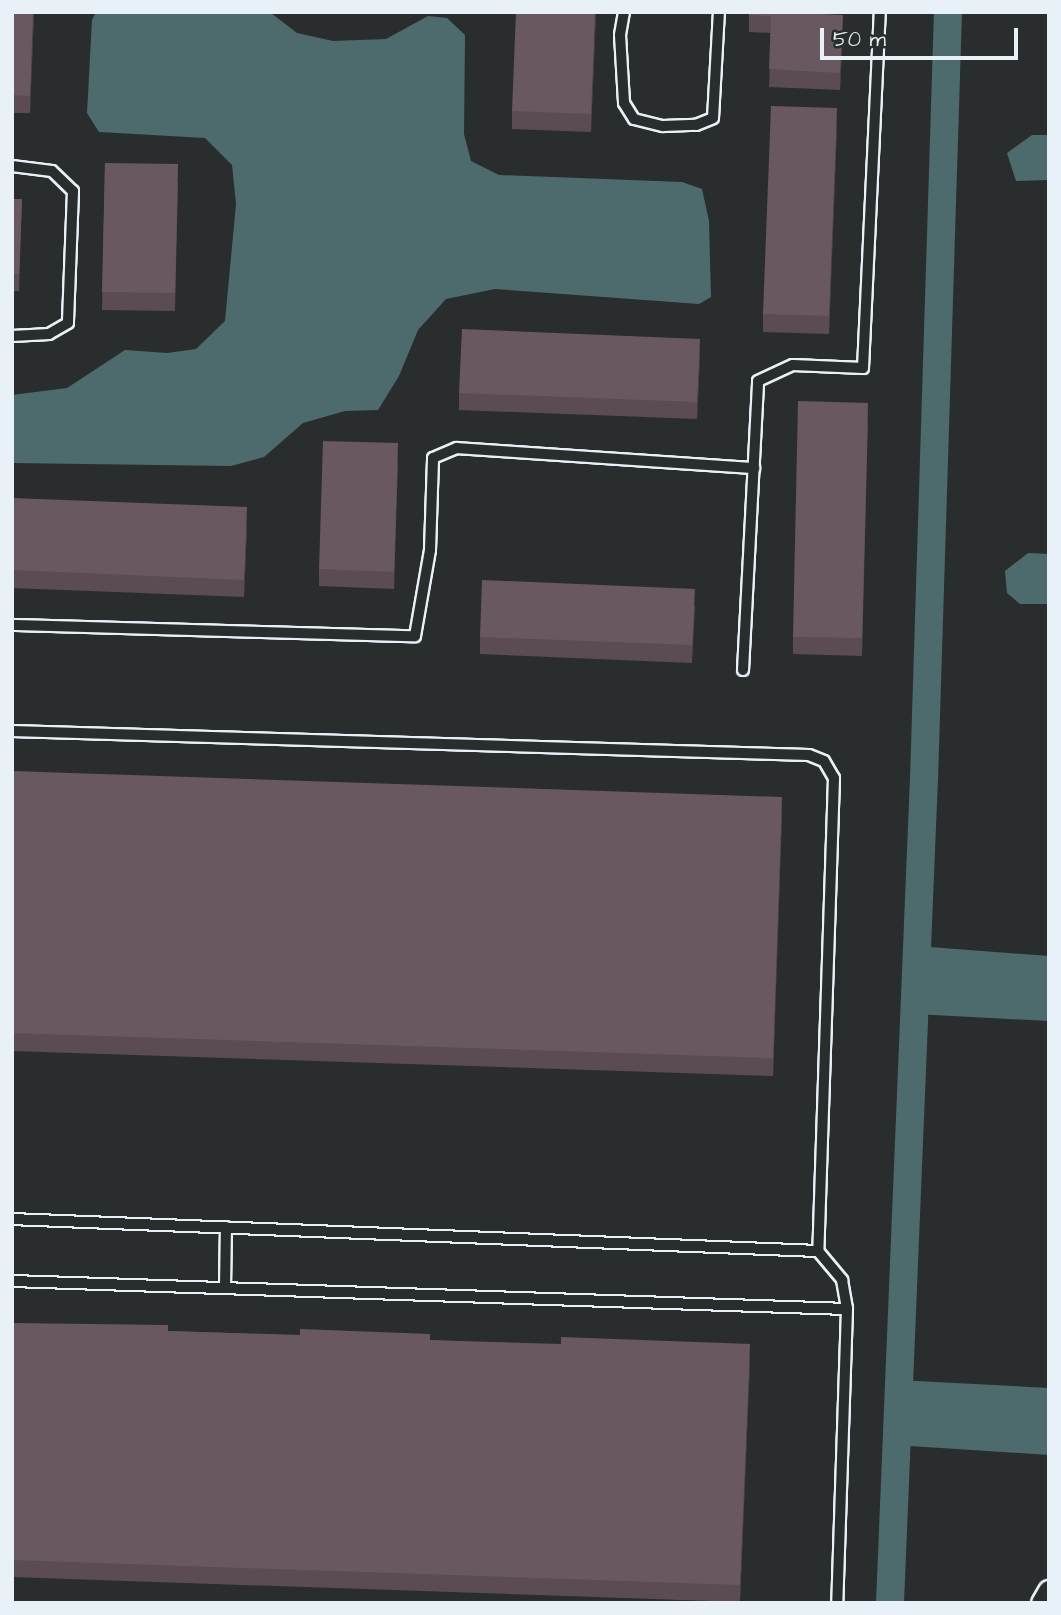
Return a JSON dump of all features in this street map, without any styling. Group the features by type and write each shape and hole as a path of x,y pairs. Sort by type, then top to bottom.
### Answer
{"street":[{"path":"1042,1603 1049,1591"}],"lane":[{"path":"624,12 620,35 624,103 634,119 663,127 696,125 713,118 719,12"},
{"path":"743,670 758,381 793,365 863,368 880,12"},
{"path":"12,166 52,171 73,191 68,323 49,334 12,336"},
{"path":"12,625 415,636 430,550 433,457 457,448 754,468"},
{"path":"12,731 808,755 824,761 834,778 818,1251 842,1280 847,1309 837,1603"},
{"path":"12,1219 818,1251"},
{"path":"225,1288 226,1227"},
{"path":"12,1281 847,1309"}],"water":[{"path":"96,12 271,13 297,33 333,41 386,39 428,16 447,18 465,35 464,134 471,161 499,175 682,182 702,189 709,221 711,297 699,304 495,289 446,299 418,330 399,376 378,410 345,411 303,423 264,457 231,466 12,463 12,395 67,388 125,350 167,353 196,349 225,321 236,204 232,165 205,138 99,132 87,113 92,20"},
{"path":"1032,135 1049,135 1049,180 1016,181 1007,153"},
{"path":"1028,553 1049,554 1049,604 1020,604 1007,593 1005,571"},
{"path":"917,946 1049,956 1049,1021 914,1014"},
{"path":"897,1380 1049,1388 1049,1455 894,1445"}],"building":[{"path":"12,12 33,12 30,96 12,95"},
{"path":"516,12 595,12 591,114 512,111"},
{"path":"749,12 822,12 843,15 840,73 769,69 771,16 749,15"},
{"path":"771,106 837,108 829,316 763,314"},
{"path":"105,163 178,164 175,293 102,292"},
{"path":"12,199 22,199 19,274 12,274"},
{"path":"462,329 700,339 697,402 459,393"},
{"path":"798,401 868,403 862,638 793,637"},
{"path":"323,441 398,443 394,572 319,569"},
{"path":"12,498 247,507 244,580 12,570"},
{"path":"482,580 695,589 692,645 480,637"},
{"path":"12,771 782,797 773,1058 12,1033"},
{"path":"12,1323 168,1325 168,1331 300,1335 300,1329 430,1334 430,1340 561,1344 561,1337 750,1344 740,1585 12,1560"}],"waterway":[{"path":"890,1603 924,779 948,12"}]}
